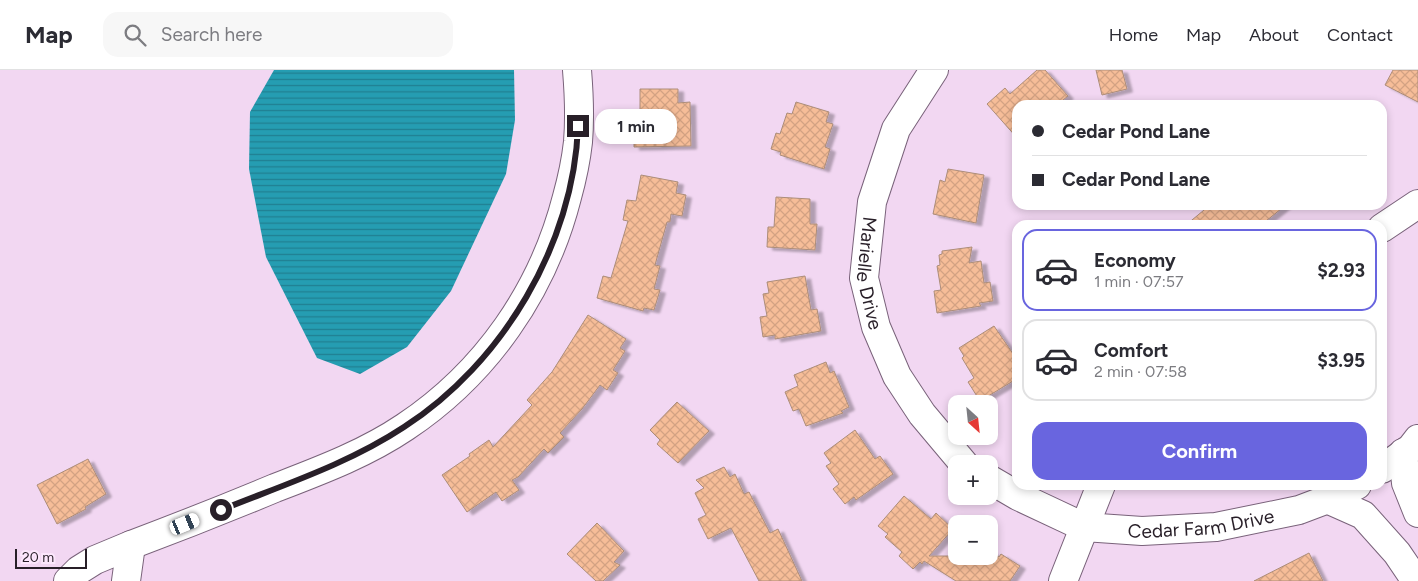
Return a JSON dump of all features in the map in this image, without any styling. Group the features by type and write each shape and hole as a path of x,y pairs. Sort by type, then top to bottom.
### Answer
{"street":[{"path":"68,581 79,570 95,560 332,466 368,448 405,427 441,400 473,370 502,336 526,298 547,257 562,216 572,179 578,143 577,70"},
{"name":"Marielle Drive","path":"934,70 896,129 872,202 864,278 876,327 897,376 922,414 956,455"},
{"path":"1387,225 1418,204"},
{"path":"1401,454 1406,483 1418,513"},
{"path":"998,484 1018,496 1084,527"},
{"path":"1063,581 1099,490"},
{"name":"Cedar Farm Drive","path":"1084,527 1142,531 1216,528 1299,510 1346,490"},
{"path":"1327,499 1363,515 1397,554 1416,581"},
{"path":"126,581 131,545"}],"water":[{"path":"274,70 514,70 515,120 506,174 451,291 407,347 360,374 317,358 266,257 249,169 250,112"}],"building":[{"path":"1037,70 1045,70 1068,96 1063,100 1012,100 1012,132 987,104 1005,88 1010,94"},
{"path":"1096,70 1122,70 1127,89 1102,95"},
{"path":"1393,70 1418,70 1418,102 1385,85"},
{"path":"640,89 678,89 678,103 690,102 691,146 634,147 634,125 640,125"},
{"path":"796,102 829,112 826,122 833,124 825,147 830,149 824,169 780,155 781,152 771,149 776,133 780,134 787,113 792,114"},
{"path":"948,169 984,175 976,223 933,214 940,180 945,182"},
{"path":"641,175 678,182 676,193 686,195 682,216 671,214 670,222 667,222 655,265 660,266 654,289 660,290 654,310 644,308 643,311 597,298 603,276 611,278 628,221 623,220 627,200 636,201"},
{"path":"776,197 810,199 810,224 817,224 815,250 767,247 768,227 774,227"},
{"path":"1204,210 1280,210 1267,220 1192,220"},
{"path":"972,247 969,263 981,261 984,283 990,282 993,301 979,303 981,306 937,313 934,291 941,290 937,266 940,265 939,255 942,254 942,251"},
{"path":"805,276 811,310 817,309 821,331 775,339 775,335 763,337 760,317 767,316 763,294 769,293 767,282"},
{"path":"588,315 626,339 620,348 625,351 613,370 618,373 607,390 600,385 582,409 560,433 564,437 548,453 544,449 518,477 512,480 519,490 502,501 496,492 467,512 442,475 489,440 493,447 532,405 527,400 552,372"},
{"path":"994,326 1012,352 1012,382 990,395 976,395 968,382 974,378 962,358 964,356 959,348"},
{"path":"826,362 830,373 834,371 849,407 841,411 843,413 806,426 799,409 793,411 785,392 798,386 794,375"},
{"path":"677,402 709,431 678,463 657,444 660,440 650,430"},
{"path":"855,430 875,459 880,456 893,474 856,500 854,497 845,504 833,489 839,484 826,466 831,463 824,453"},
{"path":"88,459 106,494 85,507 86,509 57,524 37,485"},
{"path":"724,467 730,477 735,474 744,494 749,492 770,533 778,529 802,581 759,581 731,528 708,539 698,519 706,515 695,493 704,488 696,480"},
{"path":"904,496 931,519 936,513 948,524 948,535 929,556 948,556 948,565 998,565 998,556 1001,554 1020,566 1010,581 956,581 924,561 922,564 920,562 913,569 899,556 902,552 885,537 888,534 878,526"},
{"path":"597,523 624,551 614,562 620,565 603,581 596,581 567,554"},
{"path":"1309,553 1323,581 1254,581"}],"route":[{"path":"221,510 332,466 368,448 405,427 441,400 473,370 502,336 526,298 547,257 562,216 572,179 578,143 578,126"}]}
